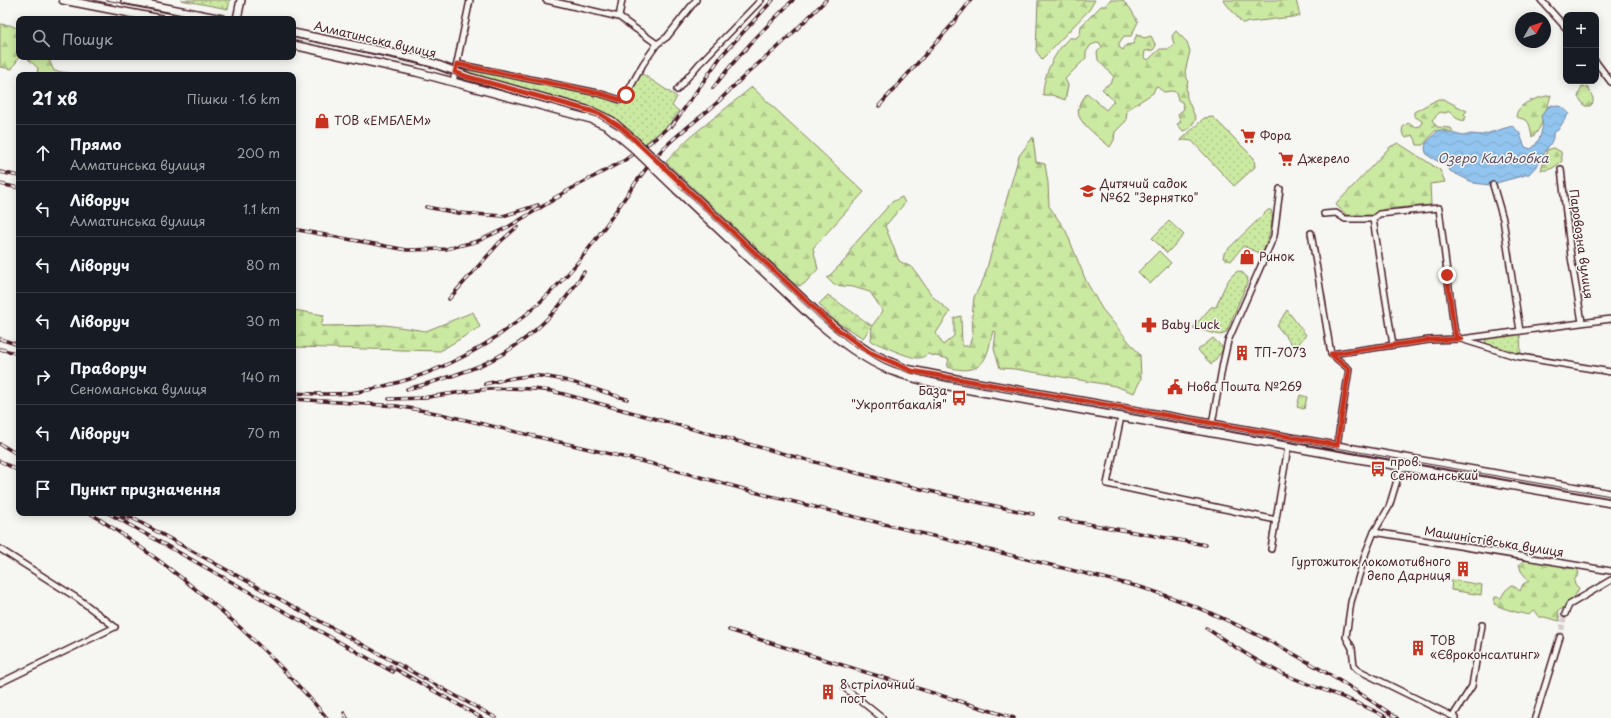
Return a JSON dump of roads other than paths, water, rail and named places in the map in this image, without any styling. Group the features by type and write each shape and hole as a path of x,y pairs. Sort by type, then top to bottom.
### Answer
{"street":[{"path":"63,0 146,16"},
{"path":"125,0 207,16"},
{"path":"238,16 241,0"},
{"path":"454,82 470,0"},
{"path":"546,0 619,17 657,44 667,37 696,0"},
{"path":"619,17 622,0"},
{"path":"677,90 699,64 762,0"},
{"path":"1541,0 1563,25"},
{"name":"Алматинська вулиця","path":"296,34 411,57 435,64 598,93 621,100 626,95 642,64 657,44"},
{"name":"Алматинська вулиця","path":"296,46 454,82 591,119 607,126 634,144 822,317 851,340 888,361 912,371 1611,494"},
{"path":"1599,65 1609,75 1611,82"},
{"name":"Алматинська вулиця","path":"456,68 468,77 600,114 622,128 634,144"},
{"name":"Паровозна вулиця","path":"1561,169 1571,256 1582,322"},
{"path":"1493,185 1503,219 1520,331"},
{"name":"Алматинська вулиця","path":"680,187 816,322 854,351 880,366 925,382 1611,503"},
{"path":"1212,424 1227,346 1274,236 1280,189"},
{"path":"1324,214 1336,213 1345,219 1373,219 1379,214 1439,208 1456,336 1461,339 1515,356 1611,372"},
{"path":"1373,219 1393,345"},
{"path":"1311,233 1331,354 1349,369 1337,445"},
{"path":"1331,354 1429,340 1461,339 1611,319"},
{"path":"1121,417 1106,484 1276,520"},
{"path":"1271,549 1288,447"},
{"path":"1401,467 1388,507 1374,532 1366,552 1351,602 1346,637 1352,648 1354,666 1358,670 1454,717 1472,686 1482,625"},
{"name":"Машиністівська вулиця","path":"1374,532 1611,571"},
{"path":"0,549 80,600 115,628 0,684"},
{"path":"1565,614 1569,605 1611,580"},
{"path":"1535,718 1560,637"},
{"path":"845,688 882,718"}],"water":[{"name":"Озеро Калдьобка","path":"1552,105 1562,107 1569,113 1558,130 1553,133 1552,140 1544,153 1542,160 1529,174 1489,185 1474,183 1450,171 1445,165 1430,157 1426,153 1426,143 1439,130 1463,136 1471,134 1482,135 1512,126 1519,132 1525,147 1531,149 1537,143 1541,134 1541,116 1547,108"}],"tunnel":[{"path":"1560,637 1565,614"}],"tram line":[{"path":"93,0 112,4"},
{"path":"106,0 189,16"},
{"path":"296,38 431,67 510,93 598,117 621,131 824,322 851,344 884,363 907,372 1611,496"}],"railway":[{"path":"672,126 722,55 773,0"},
{"path":"713,88 741,53 793,0"},
{"path":"296,393 341,394 372,389 424,374 451,363 477,349 525,316 567,275 586,252 640,176 660,152 776,49 826,0"},
{"path":"879,106 950,27 971,0"},
{"path":"554,198 625,160 656,138 675,121"},
{"path":"0,172 16,175"},
{"path":"0,184 16,187"},
{"path":"296,230 407,250 446,249 478,241 508,227 560,196"},
{"path":"426,207 458,213 503,216 538,205"},
{"path":"449,299 500,242 517,227"},
{"path":"407,389 466,371 485,363 518,344 547,319 573,289 584,272"},
{"path":"0,339 16,344"},
{"path":"0,349 16,353"},
{"path":"485,384 519,377 540,376 573,382 627,399"},
{"path":"422,398 503,388 552,391 852,472 1033,514"},
{"path":"389,399 427,398"},
{"path":"296,399 397,406 436,413 653,464 758,493 1140,587 1174,598 1273,643 1305,660 1397,718"},
{"path":"0,444 16,453"},
{"path":"0,461 16,469"},
{"path":"94,516 155,558 216,606 274,660 327,718"},
{"path":"113,516 393,672"},
{"path":"121,516 128,520"},
{"path":"128,516 496,718"},
{"path":"1060,519 1206,545"},
{"path":"1206,628 1269,667 1292,678 1360,704 1386,717"},
{"path":"729,630 1014,718"},
{"path":"390,666 482,718"},
{"path":"344,713 347,718"}],"place":[{"name":"ТОВ «ЕМБЛЕМ»","path":"322,121"},
{"name":"Фора","path":"1248,136"},
{"name":"Джерело","path":"1286,159"},
{"name":"Дитячий садок №62 \"Зернятко\"","path":"1088,191"},
{"name":"Ринок","path":"1247,257"},
{"name":"Baby Luck","path":"1149,325"},
{"name":"ТП-7073","path":"1242,353"},
{"name":"Нова Пошта №269","path":"1175,387"},
{"name":"База \"Укроптбакалія\"","path":"959,398"},
{"name":"пров. Сеноманський","path":"1378,469"},
{"name":"Гуртожиток локомотивного депо Дарниця","path":"1463,569"},
{"name":"ТОВ «Євроконсалтинг»","path":"1418,648"},
{"name":"8 стрілочний пост","path":"828,692"}]}
